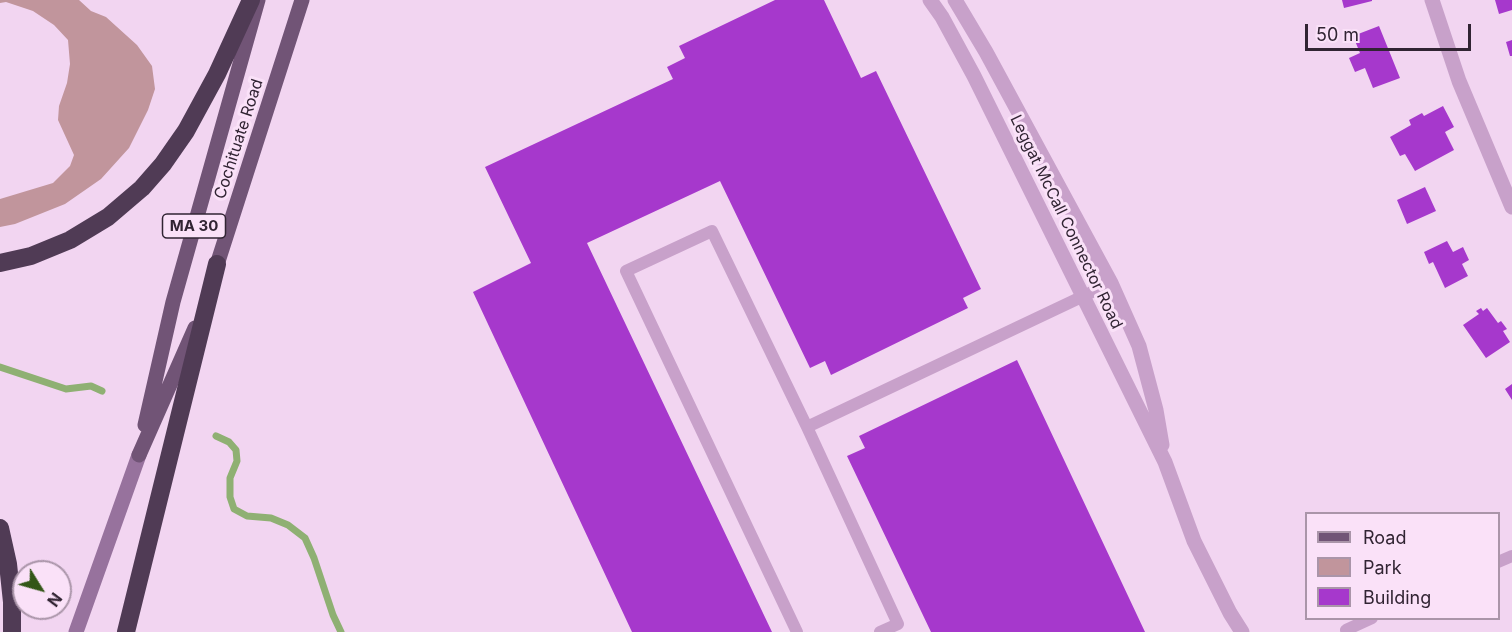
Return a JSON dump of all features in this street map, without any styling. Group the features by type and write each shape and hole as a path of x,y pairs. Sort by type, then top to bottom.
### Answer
{"highway":[{"path":"0,263 31,256 70,240 108,217 142,188 163,164 186,131 220,67 251,0"},
{"path":"126,632 218,264"},
{"path":"0,528 8,564 12,632"}],"main road":[{"name":"Cochituate Road","path":"140,455 171,312 258,0"},
{"name":"Cochituate Road","path":"76,632 140,455 189,342 218,264 302,0"}],"street":[{"name":"Leggat McCall Connector Road","path":"930,0 969,66 1165,462 1194,542 1230,614 1242,632"},
{"name":"Leggat McCall Connector Road","path":"955,0 986,52 1111,283 1139,346 1156,410 1165,462"},
{"path":"1432,0 1459,81 1512,207"}],"lane":[{"path":"797,632 626,271 712,231 807,427 900,628 880,632"},
{"path":"807,427 1111,283"},
{"path":"1347,632 1346,630 1368,620"}],"green space":[{"path":"0,0 79,0 91,11 106,17 137,45 152,66 155,89 148,110 129,148 101,179 65,204 15,224 0,227 0,199 53,183 70,166 74,155 58,120 59,106 67,83 70,64 68,40 54,25 33,11 6,2 0,3"}],"building":[{"path":"775,0 824,0 861,78 876,71 981,289 963,298 968,308 831,375 825,361 810,368 720,181 587,243 772,632 632,632 473,292 531,263 485,167 673,79 667,67 685,58 679,46"},
{"path":"1342,0 1372,0 1372,1 1344,8"},
{"path":"1495,0 1512,0 1512,10 1499,14"},
{"path":"1379,26 1400,78 1373,88 1365,68 1355,72 1349,58 1360,53 1353,36"},
{"path":"1512,40 1512,56 1510,56 1506,42"},
{"path":"1443,106 1454,127 1445,132 1454,150 1415,171 1405,154 1400,156 1390,137 1411,125 1409,120 1422,113 1424,116"},
{"path":"1425,187 1436,211 1407,224 1397,200"},
{"path":"1447,241 1453,252 1463,247 1469,260 1462,264 1468,276 1445,288 1433,262 1429,264 1424,252"},
{"path":"1481,308 1483,311 1487,308 1498,323 1501,321 1507,329 1503,331 1510,342 1486,358 1463,325 1479,314 1476,311"},
{"path":"1017,360 1145,632 931,632 847,456 865,448 859,436"},
{"path":"1512,384 1512,400 1505,389"}],"waterway":[{"path":"0,367 66,389 91,386 102,391"},
{"path":"216,436 229,442 236,450 237,461 230,478 230,497 234,509 247,516 271,518 288,525 305,538 341,632"}]}
